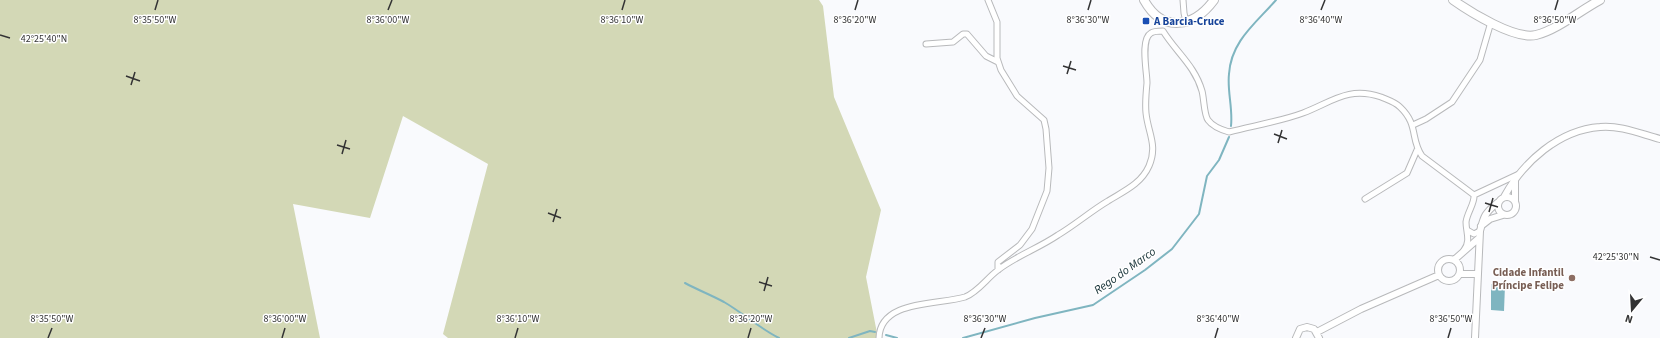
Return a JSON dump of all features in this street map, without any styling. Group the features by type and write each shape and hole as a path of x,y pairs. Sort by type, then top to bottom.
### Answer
{"main road":[{"path":"1144,0 1153,12 1166,21 1173,23 1186,22 1202,13 1214,0"},
{"path":"1453,0 1491,22 1520,35 1536,35 1600,0"}],"street":[{"path":"988,0 997,22 998,62 1017,96 1044,120 1046,129 1049,178 1047,191 1032,229 1020,245 998,262 998,270"},
{"path":"1183,0 1186,22"},
{"path":"1413,125 1426,119 1452,102 1480,60 1491,22"},
{"path":"879,338 881,328 895,313 915,305 965,297 998,270 1059,235 1099,206 1139,182 1152,155 1153,145 1146,113 1147,82 1144,54 1148,36 1151,33 1163,31 1190,65 1201,88 1205,104 1206,119 1224,131 1229,132 1303,113 1328,101 1352,94 1376,96 1390,100 1399,106 1413,125 1417,150 1407,173 1365,199"},
{"path":"926,44 953,42 963,34 967,34 986,56 998,62"},
{"path":"1475,338 1480,232 1482,219 1487,212 1504,197 1517,177 1547,147 1567,135 1587,129 1601,126 1619,128 1660,139"},
{"path":"1417,150 1427,160 1474,195"},
{"path":"1474,195 1517,177"},
{"path":"1460,254 1490,219 1503,215 1508,216 1514,212 1516,207 1517,177"},
{"path":"1454,260 1466,248 1468,238 1467,216 1474,195"},
{"path":"1504,197 1515,201"},
{"path":"1498,203 1498,210 1503,215"},
{"path":"1467,230 1474,234 1480,232"},
{"path":"1460,274 1460,267 1454,260 1447,259 1441,262 1438,268 1439,276 1445,280 1452,281 1460,274 1478,274"},
{"path":"1296,338 1298,332 1304,328 1311,327 1318,335 1361,309 1439,276"}],"green space":[{"path":"0,0 819,0 823,6 834,97 881,210 866,277 878,338 448,338 443,334 488,164 403,116 370,218 293,204 320,338 0,338"}],"water":[{"path":"1491,284 1505,285 1504,311 1491,310"}],"waterway":[{"name":"Rego do Marco","path":"1231,126 1229,74 1234,52 1246,33 1276,0"},
{"name":"Rego do Marco","path":"963,338 1035,318 1093,305 1145,270 1172,249 1199,214 1207,176 1219,160 1229,137"},
{"name":"Rego do Marco","path":"685,283 724,302 779,338"},
{"name":"Rego do Marco","path":"849,338 870,331 875,332"},
{"name":"Rego do Marco","path":"886,335 897,338"}],"place":[{"name":"A Barcia-Cruce","path":"1146,21"},
{"name":"Cidade Infantil Príncipe Felipe","path":"1572,278"}]}
